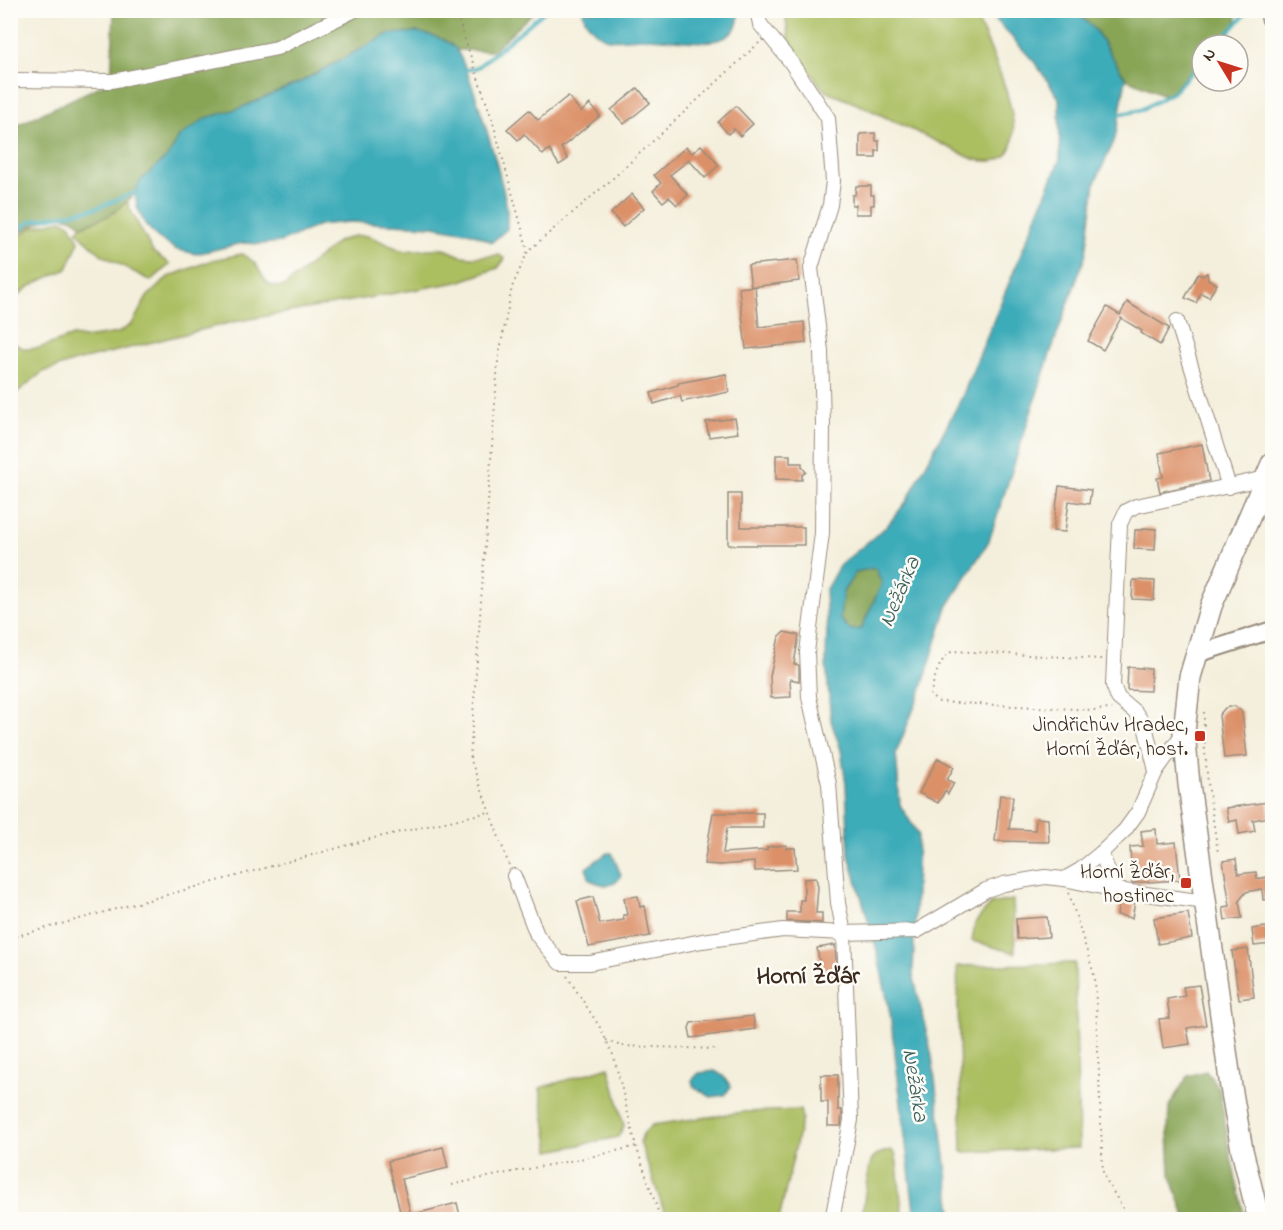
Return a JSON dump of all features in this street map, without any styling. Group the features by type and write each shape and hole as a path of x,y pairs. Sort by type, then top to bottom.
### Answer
{"main road":[{"path":"1271,10 1272,17"},
{"path":"1258,1220 1242,1150 1189,784 1184,732 1190,677 1210,606 1269,471"}],"street":[{"path":"10,80 111,81 255,53 277,48 355,10"},
{"path":"757,10 760,24 790,61 828,118 833,181 830,205 811,268 821,351 822,533 807,652 808,697 829,784 838,903 844,933 851,1120 832,1220"},
{"path":"1177,321 1229,487"},
{"path":"1156,771 1145,726 1118,698 1113,685 1120,524 1126,511 1136,506 1229,487 1269,471"},
{"path":"1197,654 1272,630"},
{"path":"1064,879 1080,870 1125,830 1138,812 1156,771 1184,732"},
{"path":"1101,853 1116,890"},
{"path":"514,876 537,935 560,963 590,963 702,941 783,930 844,933 917,931 986,890 1004,884 1045,877 1116,890 1206,902"}],"path":[{"path":"455,10 492,119 528,251"},
{"path":"514,876 470,758 497,372 512,287 528,251 611,180 769,34"},
{"path":"1115,660 953,651 946,655 935,677 930,696 939,702 951,703 1094,710 1130,708"},
{"path":"1204,712 1210,799 1218,853"},
{"path":"10,938 374,838 489,812"},
{"path":"1064,879 1095,978 1103,1175 1130,1220"},
{"path":"560,963 614,1057 636,1146 662,1220"},
{"path":"606,1040 621,1047 717,1049"},
{"path":"452,1185 604,1155 636,1146"}],"green space":[{"path":"114,11 535,11 492,51 459,50 404,39 203,131 110,215 82,226 66,217 47,219 11,238 11,128 111,81"},
{"path":"785,11 970,11 976,17 1003,81 1014,131 1010,150 997,160 973,159 828,92 822,88 789,42"},
{"path":"1075,11 1237,11 1236,24 1227,33 1190,33 1190,72 1167,96 1126,79 1096,31"},
{"path":"133,180 127,201 130,209 153,252 170,264 151,281 102,255 77,232 112,187"},
{"path":"61,220 70,224 79,241 67,269 28,288 15,299 11,306 11,241 33,227"},
{"path":"354,236 369,236 403,251 443,248 461,256 499,255 505,259 498,268 458,282 233,322 73,362 43,372 11,397 11,334 13,343 25,349 39,348 73,336 84,338 118,333 132,324 147,297 168,277 212,260 242,254 255,263 268,283 285,286 337,242"},
{"path":"875,568 882,583 861,630 850,630 840,619 843,592 856,571"},
{"path":"1013,900 1015,953 972,941 975,923 990,904"},
{"path":"1075,963 1079,1148 962,1152 957,966"},
{"path":"609,1067 624,1126 618,1137 550,1151 540,1088"},
{"path":"1206,1071 1219,1088 1230,1153 1245,1219 1186,1219 1170,1173 1169,1106 1188,1076"},
{"path":"800,1110 802,1118 779,1219 667,1219 640,1142 643,1134 652,1125 744,1112"},
{"path":"891,1150 896,1155 903,1219 862,1219 871,1161 877,1155"}],"water":[{"path":"583,11 739,11 737,24 730,35 704,42 651,38 609,39 601,36 591,27"},
{"name":"Nežárka","path":"988,11 1075,11 1096,31 1126,79 1115,139 1095,183 1086,254 1050,354 989,541 947,607 921,691 896,753 900,805 918,834 913,974 932,1056 953,1219 915,1219 890,1013 876,947 849,856 846,785 841,750 831,721 826,663 825,591 839,566 887,526 906,502 962,397 1060,159 1059,98 1036,64","holes":["875,568 882,583 861,629 850,630 840,619 843,592 856,572"]},
{"path":"416,32 431,35 454,47 477,99 493,151 507,210 507,229 492,242 472,233 433,226 349,222 319,225 281,242 243,243 196,254 175,249 157,237 145,224 137,207 135,192 141,180 169,155 179,137 206,118 240,108 300,82 388,34"},
{"path":"607,853 612,853 621,875 615,883 607,885 590,880 586,868"},
{"path":"715,1071 723,1076 731,1086 725,1095 711,1097 693,1086 692,1080 699,1073"}],"building":[{"path":"638,88 650,103 624,124 611,110"},
{"path":"568,96 581,112 590,104 600,116 561,148 568,159 559,165 549,149 543,155 524,134 518,140 507,129 529,110 538,120"},
{"path":"736,106 753,124 740,136 734,129 728,134 718,122"},
{"path":"875,133 876,141 879,141 876,158 860,158 860,134"},
{"path":"701,145 719,165 705,178 689,160 670,175 688,195 677,205 669,197 663,202 653,191 661,183 654,175 686,147 692,153"},
{"path":"856,186 871,186 874,205 871,205 871,214 855,214 856,205 852,205 852,195 855,195"},
{"path":"632,194 644,208 623,227 611,213"},
{"path":"797,260 799,281 751,287 748,265"},
{"path":"1207,273 1208,279 1217,284 1209,297 1201,293 1196,303 1185,298 1198,274 1202,276"},
{"path":"755,286 759,327 804,322 806,343 746,349 739,288"},
{"path":"1127,302 1169,328 1160,345 1121,318 1103,350 1088,341 1107,307 1120,315"},
{"path":"726,374 729,392 682,402 680,396 654,404 651,393 678,385 678,383"},
{"path":"735,418 738,433 709,437 706,422"},
{"path":"1202,444 1209,481 1160,492 1157,478 1163,477 1159,453"},
{"path":"776,455 790,455 790,463 802,463 806,472 802,475 802,480 776,479"},
{"path":"1059,486 1091,490 1089,504 1069,501 1065,532 1053,531"},
{"path":"728,494 741,494 741,527 804,527 804,545 728,545"},
{"path":"1143,528 1156,529 1155,550 1134,549 1135,530 1143,530"},
{"path":"1133,580 1155,581 1154,600 1132,599"},
{"path":"784,632 799,635 794,664 799,665 799,681 790,679 791,697 771,698 770,676 779,637"},
{"path":"1128,667 1151,669 1150,691 1127,690"},
{"path":"1235,706 1242,712 1247,756 1224,758 1219,715 1225,708"},
{"path":"938,758 954,767 947,780 954,783 948,794 945,791 938,803 919,793"},
{"path":"1000,795 1013,797 1009,829 1035,830 1036,818 1048,819 1049,842 995,841"},
{"path":"1268,802 1270,817 1253,820 1255,831 1239,834 1237,820 1229,822 1226,808"},
{"path":"713,813 763,813 763,828 727,828 723,853 767,850 767,847 786,845 786,848 795,848 797,869 755,871 754,862 704,864"},
{"path":"1156,829 1157,844 1176,842 1180,880 1132,883 1130,847 1143,846 1141,831"},
{"path":"1236,859 1238,874 1256,872 1257,879 1272,876 1272,899 1263,900 1262,889 1246,892 1239,901 1242,918 1225,920 1223,907 1230,906 1223,861"},
{"path":"816,878 818,887 816,913 822,913 822,923 787,921 787,912 800,912 800,900 804,900 804,879"},
{"path":"638,896 640,907 645,906 650,936 589,947 577,901 593,897 600,924 624,920 623,915 627,915 624,898"},
{"path":"1119,900 1135,902 1132,918 1117,915"},
{"path":"1188,913 1192,938 1158,944 1154,918"},
{"path":"1047,917 1049,937 1017,939 1016,919"},
{"path":"1272,926 1272,944 1254,946 1252,929"},
{"path":"835,945 837,977 822,979 817,948"},
{"path":"1248,949 1254,997 1239,999 1232,951"},
{"path":"1199,985 1206,1025 1187,1028 1190,1044 1163,1048 1159,1019 1170,1018 1167,999 1185,996 1183,987"},
{"path":"753,1016 755,1029 691,1038 689,1028 691,1023"},
{"path":"821,1075 838,1075 838,1110 842,1110 841,1126 828,1126 828,1102 821,1102"},
{"path":"443,1147 448,1168 402,1179 411,1215 457,1203 461,1220 402,1220 388,1161"}],"waterway":[{"path":"464,71 478,67 546,10"},
{"path":"1228,33 1249,10"},
{"path":"1117,115 1141,110 1173,92 1190,74"},
{"path":"10,234 32,221 97,208 139,191"}],"place":[{"name":"Jindřichův Hradec, Horní Žďár, host.","path":"1200,736"},
{"name":"Horní Žďár, hostinec","path":"1186,883"}],"district":[{"name":"Horní Žďár","path":"808,975"}]}
